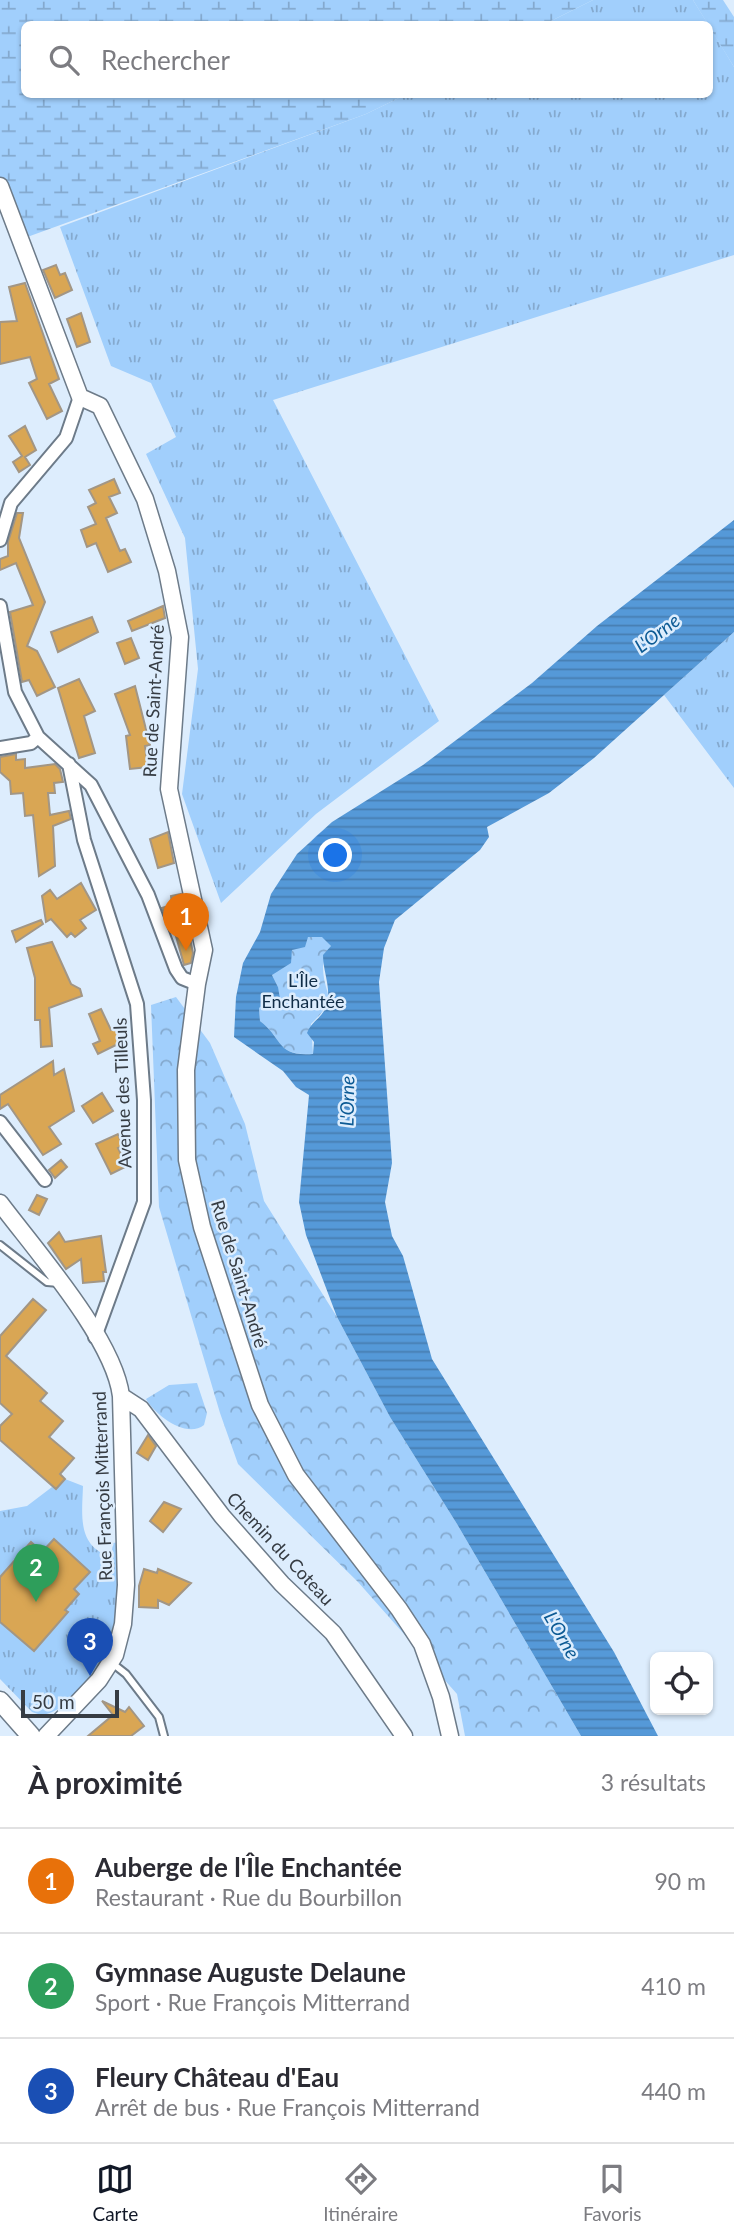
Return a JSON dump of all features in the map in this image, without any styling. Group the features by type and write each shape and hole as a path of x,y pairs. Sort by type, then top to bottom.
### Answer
{"main road":[{"path":"0,1701 32,1736"}],"street":[{"name":"Rue de Saint-André","path":"0,186 5,216 80,397 100,406 145,499 158,533 176,606 180,637 169,789 202,929 204,950 186,1070 187,1160 202,1227 260,1405 296,1475 399,1609 422,1644 441,1697 450,1736"},
{"path":"0,540 11,503 66,438 80,397"},
{"path":"0,606 15,692 38,737 91,785 148,895 176,969 183,978 197,984"},
{"path":"0,748 31,743 38,737"},
{"name":"Avenue des Tilleuls","path":"69,764 84,841 137,1004 144,1100 145,1202 95,1337"},
{"path":"0,1122 45,1180"},
{"name":"Rue François Mitterrand","path":"2,1212 60,1283 95,1337 117,1375 121,1396 125,1608 117,1647 99,1680 46,1736"},
{"name":"Chemin du Coteau","path":"121,1396 129,1398 141,1409 222,1516 282,1584 332,1633 404,1736"}],"lane":[{"path":"0,1245 47,1282 60,1283"},
{"path":"110,1662 126,1674 159,1717 164,1736"}],"green space":[{"path":"0,0 593,0 551,21 21,21 21,98 399,98 366,114 19,240 0,184"},
{"path":"593,0 693,0 706,21 551,21"},
{"path":"693,0 723,0 734,17 734,67 713,33 713,21 706,21"},
{"path":"713,32 734,67 734,255 273,400 439,721 316,814 221,903 182,794 198,669 185,538 146,454 176,437 151,383 111,366 60,227 366,114 399,98 713,98"},
{"path":"734,632 734,788 664,695"},
{"name":"L'Île Enchantée","path":"322,936 331,946 323,968 328,1002 311,1024 313,1054 301,1054 281,1045 260,1021 259,1008 272,999 278,987 272,975 290,963 292,950 308,937"},
{"path":"176,997 210,1043 245,1124 264,1201 337,1317 390,1417 457,1524 581,1736 465,1736 457,1694 358,1582 238,1464 220,1413 159,1207 151,1005"},
{"path":"197,1383 207,1413 204,1425 197,1429 172,1423 156,1412 146,1399 169,1385"},
{"path":"65,1479 83,1486 82,1519 87,1538 92,1545 111,1557 113,1543 119,1542 117,1604 110,1641 92,1676 61,1707 41,1715 32,1712 0,1679 0,1511 27,1506 52,1487 56,1489"}],"water":[{"name":"L'Orne","path":"734,520 734,632 594,758 549,793 487,827 489,837 480,850 395,920 384,948 379,982 392,1163 385,1202 392,1236 403,1256 432,1359 614,1652 658,1736 581,1736 457,1524 390,1417 337,1317 306,1235 299,1202 309,1095 296,1087 283,1071 234,1037 236,997 243,963 260,932 271,894 297,854 332,822 423,765 532,683 597,626","holes":["308,937 322,937 331,946 323,955 328,990 327,1004 307,1033 314,1042 313,1054 301,1054 281,1045 260,1021 259,1008 271,999 280,999 272,975 291,963 292,950 305,947"]}],"building":[{"path":"56,265 60,275 65,273 72,290 55,298 43,270"},
{"path":"25,283 59,379 49,384 62,411 47,419 29,383 37,379 30,357 0,364 0,322 17,321 9,287"},
{"path":"81,313 90,342 77,347 67,319"},
{"path":"25,426 36,450 25,457 30,465 19,472 13,462 22,456 9,436"},
{"path":"114,479 120,493 109,497 117,513 106,518 120,551 125,549 131,562 108,572 96,543 87,547 81,530 96,524 88,507 96,503 89,490"},
{"path":"17,513 23,513 19,538 45,602 27,646 37,651 55,687 37,696 29,680 22,682 10,612 33,605 16,563 0,570 0,559 8,556 8,542"},
{"path":"163,606 165,618 132,631 128,621"},
{"path":"92,617 98,632 58,652 51,632"},
{"path":"131,638 139,658 125,664 117,643"},
{"path":"79,679 95,711 84,716 95,753 79,758 58,688"},
{"path":"135,686 150,745 145,746 148,767 130,769 126,736 130,735 115,694"},
{"path":"16,754 16,760 25,759 25,768 55,764 60,769 63,782 54,783 55,793 48,793 50,815 69,811 71,819 53,826 55,866 39,876 33,815 25,816 23,793 11,794 10,781 0,772 0,757"},
{"path":"168,832 174,863 158,868 150,839"},
{"path":"81,883 96,910 80,920 86,928 75,937 71,933 67,937 51,919 46,922 42,896 50,890 57,899"},
{"path":"181,894 193,953 191,963 184,965 174,929 171,930 162,908 172,905 171,896"},
{"path":"41,920 43,924 16,942 12,931"},
{"path":"52,942 71,984 80,989 82,996 49,1008 52,1046 41,1047 40,1020 35,1020 35,978 27,948"},
{"path":"101,1009 111,1030 115,1028 122,1042 98,1054 93,1044 100,1041 89,1014"},
{"path":"53,1061 54,1075 64,1069 74,1111 49,1127 61,1144 43,1155 8,1104 0,1109 0,1095"},
{"path":"102,1093 113,1111 93,1123 82,1106"},
{"path":"118,1134 123,1146 118,1148 127,1166 111,1174 96,1144"},
{"path":"61,1160 67,1167 55,1178 49,1170"},
{"path":"37,1195 47,1199 39,1215 29,1210"},
{"path":"59,1232 65,1242 101,1236 106,1272 103,1272 104,1281 83,1283 81,1259 66,1269 48,1243"},
{"path":"33,1299 46,1310 6,1356 47,1393 40,1401 63,1421 49,1437 74,1458 60,1474 65,1479 56,1489 0,1440 0,1426 12,1414 0,1403 0,1336"},
{"path":"148,1435 156,1446 148,1460 137,1453"},
{"path":"164,1502 181,1509 163,1532 150,1521"},
{"path":"54,1539 90,1572 74,1589 79,1594 65,1610 68,1612 34,1651 0,1622 0,1577 31,1542 42,1552"},
{"path":"144,1569 157,1573 158,1569 191,1583 169,1605 158,1600 158,1608 139,1607 139,1586"},
{"path":"102,1701 125,1712 129,1707 144,1726 131,1736 88,1736 113,1715"}],"place":[{"name":"Auberge de l'Île Enchantée","path":"186,951"},
{"name":"Gymnase Auguste Delaune","path":"36,1602"},
{"name":"Fleury Château d'Eau","path":"90,1676"}]}
